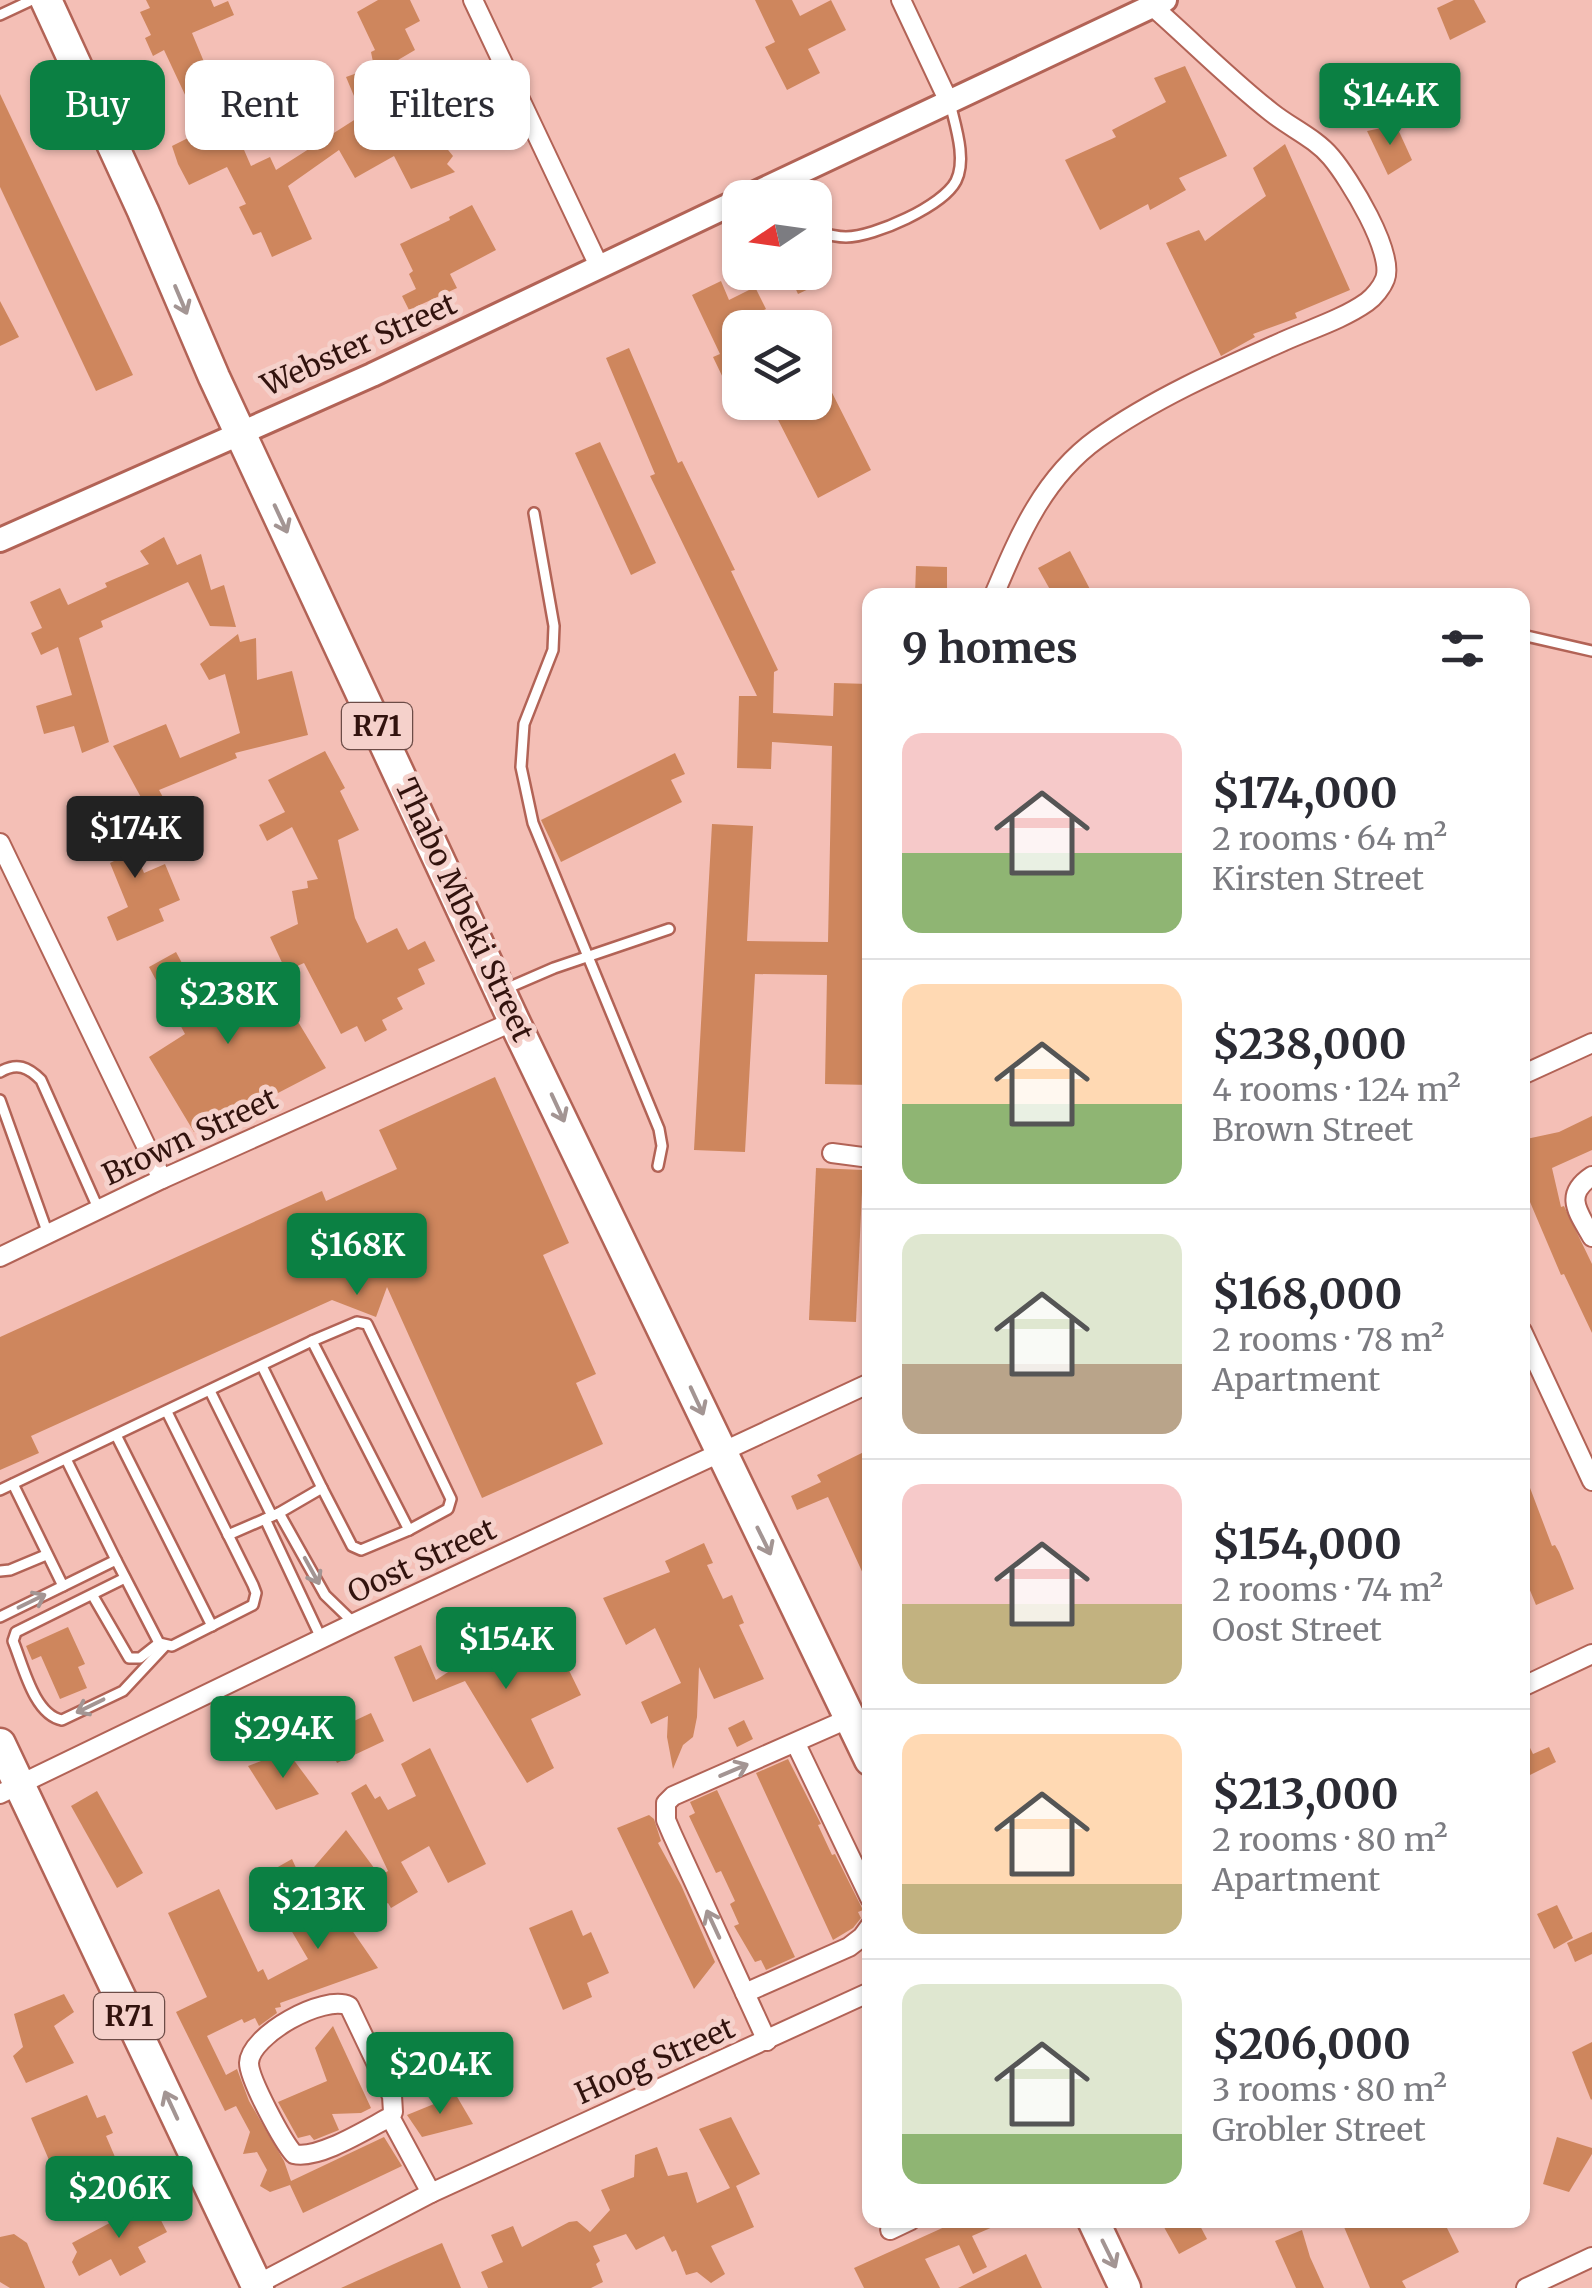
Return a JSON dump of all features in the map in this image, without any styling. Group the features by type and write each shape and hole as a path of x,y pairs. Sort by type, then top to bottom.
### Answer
{"main road":[{"name":"Thabo Mbeki Street","path":"46,0 240,431 514,1021 862,1736"},
{"name":"R71","path":"2,1745 10,1790 254,2287"},
{"path":"1097,2228 1125,2288"}],"street":[{"path":"473,0 599,266"},
{"path":"902,0 950,102"},
{"name":"Webster Street","path":"785,180 1159,3"},
{"path":"997,588 1021,532 1044,492 1097,439 1243,360 1368,302 1385,282 1388,268 1384,254 1349,182 1331,156 1272,113 1159,3"},
{"name":"Webster Street","path":"0,540 372,375 722,209"},
{"path":"0,843 162,1179"},
{"name":"Brown Street","path":"0,1257 162,1179 514,1021"},
{"path":"1530,1072 1592,1043"},
{"path":"832,1153 862,1157"},
{"path":"1592,1176 1579,1184 1574,1194 1592,1236"},
{"path":"1530,1348 1592,1481"},
{"name":"Oost Street","path":"10,1790 354,1623 862,1387"},
{"path":"1530,1683 1592,1654"},
{"path":"767,2041 664,1810 673,1796 796,1744 862,1736"},
{"path":"796,1744 862,1881"},
{"path":"745,1992 849,1947 862,1937"},
{"name":"Hoog Street","path":"254,2287 431,2193 862,1999"},
{"path":"344,2002 354,2013 392,2096 390,2118 323,2150 305,2156 294,2154 251,2073 252,2053 265,2038 315,2006 344,2002"},
{"path":"390,2118 431,2193"},
{"path":"890,2230 894,2228"},
{"path":"1526,2288 1547,2284 1592,2257"}],"lane":[{"path":"0,15 32,0"},
{"path":"832,235 846,237 892,226 935,202 955,183 959,168 950,102"},
{"path":"534,513 554,626 553,650 524,724 520,767 533,823 659,1129 662,1146 658,1166"},
{"path":"1530,638 1592,651"},
{"path":"501,992 554,968 669,929"},
{"path":"0,1072 18,1066 29,1068 41,1080 99,1210"},
{"path":"0,1100 48,1234"},
{"path":"0,1490 312,1341 357,1322 367,1324 451,1499 448,1509 409,1530 356,1549 352,1546 262,1366"},
{"path":"312,1341 409,1530"},
{"path":"210,1391 272,1516 322,1639"},
{"path":"93,1596 128,1658 140,1658 162,1645 172,1646 254,1604 256,1594 166,1412"},
{"path":"116,1436 212,1626"},
{"path":"66,1460 162,1645"},
{"path":"13,1484 64,1586"},
{"path":"228,1535 322,1488"},
{"path":"272,1516 325,1594 354,1623"},
{"path":"0,1570 10,1570 46,1555"},
{"path":"0,1617 116,1560"},
{"path":"125,1578 22,1628 13,1641 42,1708 52,1718 62,1720 123,1691 162,1645"}],"building":[{"path":"146,0 211,0 214,7 228,1 234,15 192,33 203,60 185,60 185,95 164,50 153,56 145,38 151,35 140,12 150,8"},
{"path":"378,0 410,0 420,21 405,29 415,50 398,60 373,60 371,52 375,50 357,12"},
{"path":"755,0 792,0 800,16 831,0 846,30 808,49 820,73 787,90 765,47 775,42"},
{"path":"1454,0 1474,0 1486,22 1450,40 1437,8"},
{"path":"1185,66 1227,156 1179,178 1186,190 1150,210 1148,204 1100,230 1065,160 1116,137 1112,130 1166,102 1154,78"},
{"path":"354,74 354,96 346,77"},
{"path":"0,94 133,375 96,391 0,187"},
{"path":"354,120 354,150 448,150 453,156 447,164 455,172 411,189 394,156 355,178 339,150 288,186 312,239 272,257 261,232 253,235 239,207 246,204 227,167 189,185 172,146 185,140 185,150 244,150 251,166 270,157 276,170 307,150 334,150 334,133"},
{"path":"1396,125 1412,160 1388,175 1367,131"},
{"path":"1285,144 1350,290 1295,313 1297,318 1253,334 1255,337 1221,356 1166,243 1199,230 1205,241 1266,196 1253,168"},
{"path":"472,205 496,250 450,274 457,288 409,310 402,296 416,289 409,274 413,271 400,244"},
{"path":"721,281 729,300 756,290 766,309 722,310 722,376 713,357 720,354 692,295"},
{"path":"0,301 19,337 0,346"},
{"path":"629,348 678,463 682,461 735,570 731,571 778,670 774,672 773,713 833,716 834,683 862,684 862,1085 825,1084 827,975 755,974 745,1152 694,1150 712,824 753,826 747,941 828,942 832,746 772,742 771,769 737,768 739,696 757,696 650,476 655,474 606,358"},
{"path":"832,393 871,470 818,498 778,420 832,420"},
{"path":"600,442 656,563 631,575 575,453"},
{"path":"164,537 177,565 201,554 211,590 224,585 236,627 210,626 188,582 101,621 103,627 79,638 109,742 82,753 74,726 44,734 36,706 72,695 58,647 41,655 31,633 42,628 30,602 60,588 68,605 107,587 105,583 149,564 140,551"},
{"path":"1070,551 1089,588 1049,588 1038,568"},
{"path":"916,566 947,567 947,588 915,588"},
{"path":"238,634 240,642 256,638 257,680 292,671 308,735 235,753 237,758 159,790 191,848 174,858 113,746 166,724 180,758 240,733 225,674 209,680 200,664"},
{"path":"325,751 345,788 340,791 359,830 338,840 355,918 367,943 397,928 408,950 425,941 435,961 418,969 425,984 397,998 403,1009 382,1020 387,1030 365,1042 357,1026 341,1034 304,963 286,971 270,937 298,924 292,891 308,888 307,881 318,879 292,827 267,841 259,825 285,812 268,780"},
{"path":"675,753 685,774 671,780 682,802 561,862 541,820"},
{"path":"113,798 144,873 165,864 180,900 159,909 164,921 117,941 107,917 128,907 110,863 118,859 97,804"},
{"path":"176,952 196,989 231,972 248,1009 280,992 326,1068 222,1122 219,1118 194,1132 149,1057 185,1034 149,967"},
{"path":"495,1077 569,1243 543,1255 596,1374 576,1383 603,1444 482,1498 387,1287 376,1317 332,1300 31,1436 39,1453 0,1470 0,1337 322,1191 326,1201 397,1169 379,1130"},
{"path":"1592,1116 1592,1150 1552,1168 1561,1207 1564,1206 1592,1264 1592,1333 1564,1274 1561,1275 1530,1202 1530,1138 1559,1132"},
{"path":"816,1168 862,1170 856,1322 809,1320"},
{"path":"862,1453 862,1571 828,1497 797,1510 791,1496 821,1482 817,1475"},
{"path":"1530,1488 1552,1546 1559,1552 1574,1589 1536,1605 1530,1590"},
{"path":"704,1543 713,1563 707,1565 723,1599 732,1595 744,1623 739,1625 764,1679 714,1699 699,1667 693,1737 683,1745 673,1769 668,1716 651,1724 641,1702 681,1683 655,1628 626,1645 603,1598 670,1572 665,1561"},
{"path":"560,1626 570,1649 561,1654 581,1695 531,1719 554,1768 527,1783 465,1681 413,1702 394,1657 421,1645 436,1680 489,1645 499,1660 548,1637 547,1632"},
{"path":"68,1627 85,1664 78,1667 87,1688 60,1699 41,1656 32,1660 26,1646"},
{"path":"371,1713 384,1741 337,1763 324,1735"},
{"path":"744,1720 753,1739 737,1747 728,1728"},
{"path":"1549,1747 1556,1762 1530,1775 1530,1748 1533,1754"},
{"path":"430,1748 486,1864 448,1883 429,1846 401,1862 418,1892 391,1908 388,1903 347,1923 378,1968 280,2003 281,2007 275,2008 277,2013 259,2026 255,2018 244,2023 242,2019 207,2036 226,2075 237,2069 249,2101 284,2161 291,2181 384,2137 402,2166 303,2213 290,2185 270,2192 260,2186 267,2170 257,2152 243,2154 250,2132 236,2106 225,2111 176,2012 207,1997 168,1913 219,1889 258,1972 263,1969 268,1980 308,1959 271,1896 269,1872 292,1859 302,1881 346,1830 380,1876 388,1871 351,1793 366,1784 388,1810 416,1796 401,1764"},
{"path":"287,1751 319,1794 276,1810 248,1766"},
{"path":"788,1759 832,1855 835,1854 862,1908 858,1912 861,1918 853,1928 833,1940 756,1773"},
{"path":"717,1790 795,1957 766,1970 761,1960 755,1962 734,1926 739,1924 730,1904 735,1901 721,1871 716,1873 689,1816 695,1813 690,1802"},
{"path":"97,1791 143,1873 117,1888 71,1806"},
{"path":"649,1815 654,1819 661,1841 658,1843 715,1962 694,1989 617,1828"},
{"path":"1557,1905 1573,1938 1554,1949 1537,1914"},
{"path":"572,1910 583,1936 591,1932 609,1973 587,1983 592,1997 563,2010 529,1928"},
{"path":"1592,1932 1592,1954 1575,1962 1567,1943"},
{"path":"64,1994 74,2012 54,2026 74,2063 26,2083 13,2056 23,2047 14,2014"},
{"path":"333,2026 371,2108 361,2113 332,2114 339,2130 314,2140 310,2135 298,2138 278,2102 327,2081 315,2048"},
{"path":"1592,2042 1592,2099 1591,2100 1572,2052"},
{"path":"87,2095 97,2118 105,2115 113,2133 106,2136 115,2157 58,2181 31,2118"},
{"path":"456,2095 473,2124 422,2137 407,2115"},
{"path":"731,2117 760,2174 736,2186 754,2227 711,2246 725,2274 711,2283 697,2272 686,2275 676,2250 672,2252 664,2236 636,2250 626,2234 593,2246 603,2282 591,2288 488,2288 481,2272 503,2262 491,2235 513,2226 522,2247 569,2222 577,2221 590,2232 610,2210 601,2190 634,2177 635,2155 657,2147 668,2176 687,2172 697,2203 730,2188 699,2129"},
{"path":"1557,2137 1592,2148 1569,2192 1543,2184"},
{"path":"151,2201 167,2232 138,2247 146,2262 120,2276 111,2259 79,2276 72,2262 77,2252 72,2243"},
{"path":"942,2228 990,2228 972,2236 987,2267 973,2274 959,2245 925,2259 940,2288 864,2288 854,2268"},
{"path":"1164,2228 1201,2228 1207,2239 1179,2254"},
{"path":"1344,2228 1447,2228 1459,2252 1402,2281 1406,2288 1370,2288"},
{"path":"1302,2230 1324,2288 1296,2288 1275,2241"},
{"path":"14,2234 27,2243 45,2288 10,2288 0,2282 0,2237"},
{"path":"442,2243 461,2288 341,2288 405,2259"},
{"path":"1026,2254 1042,2288 958,2288"}]}
